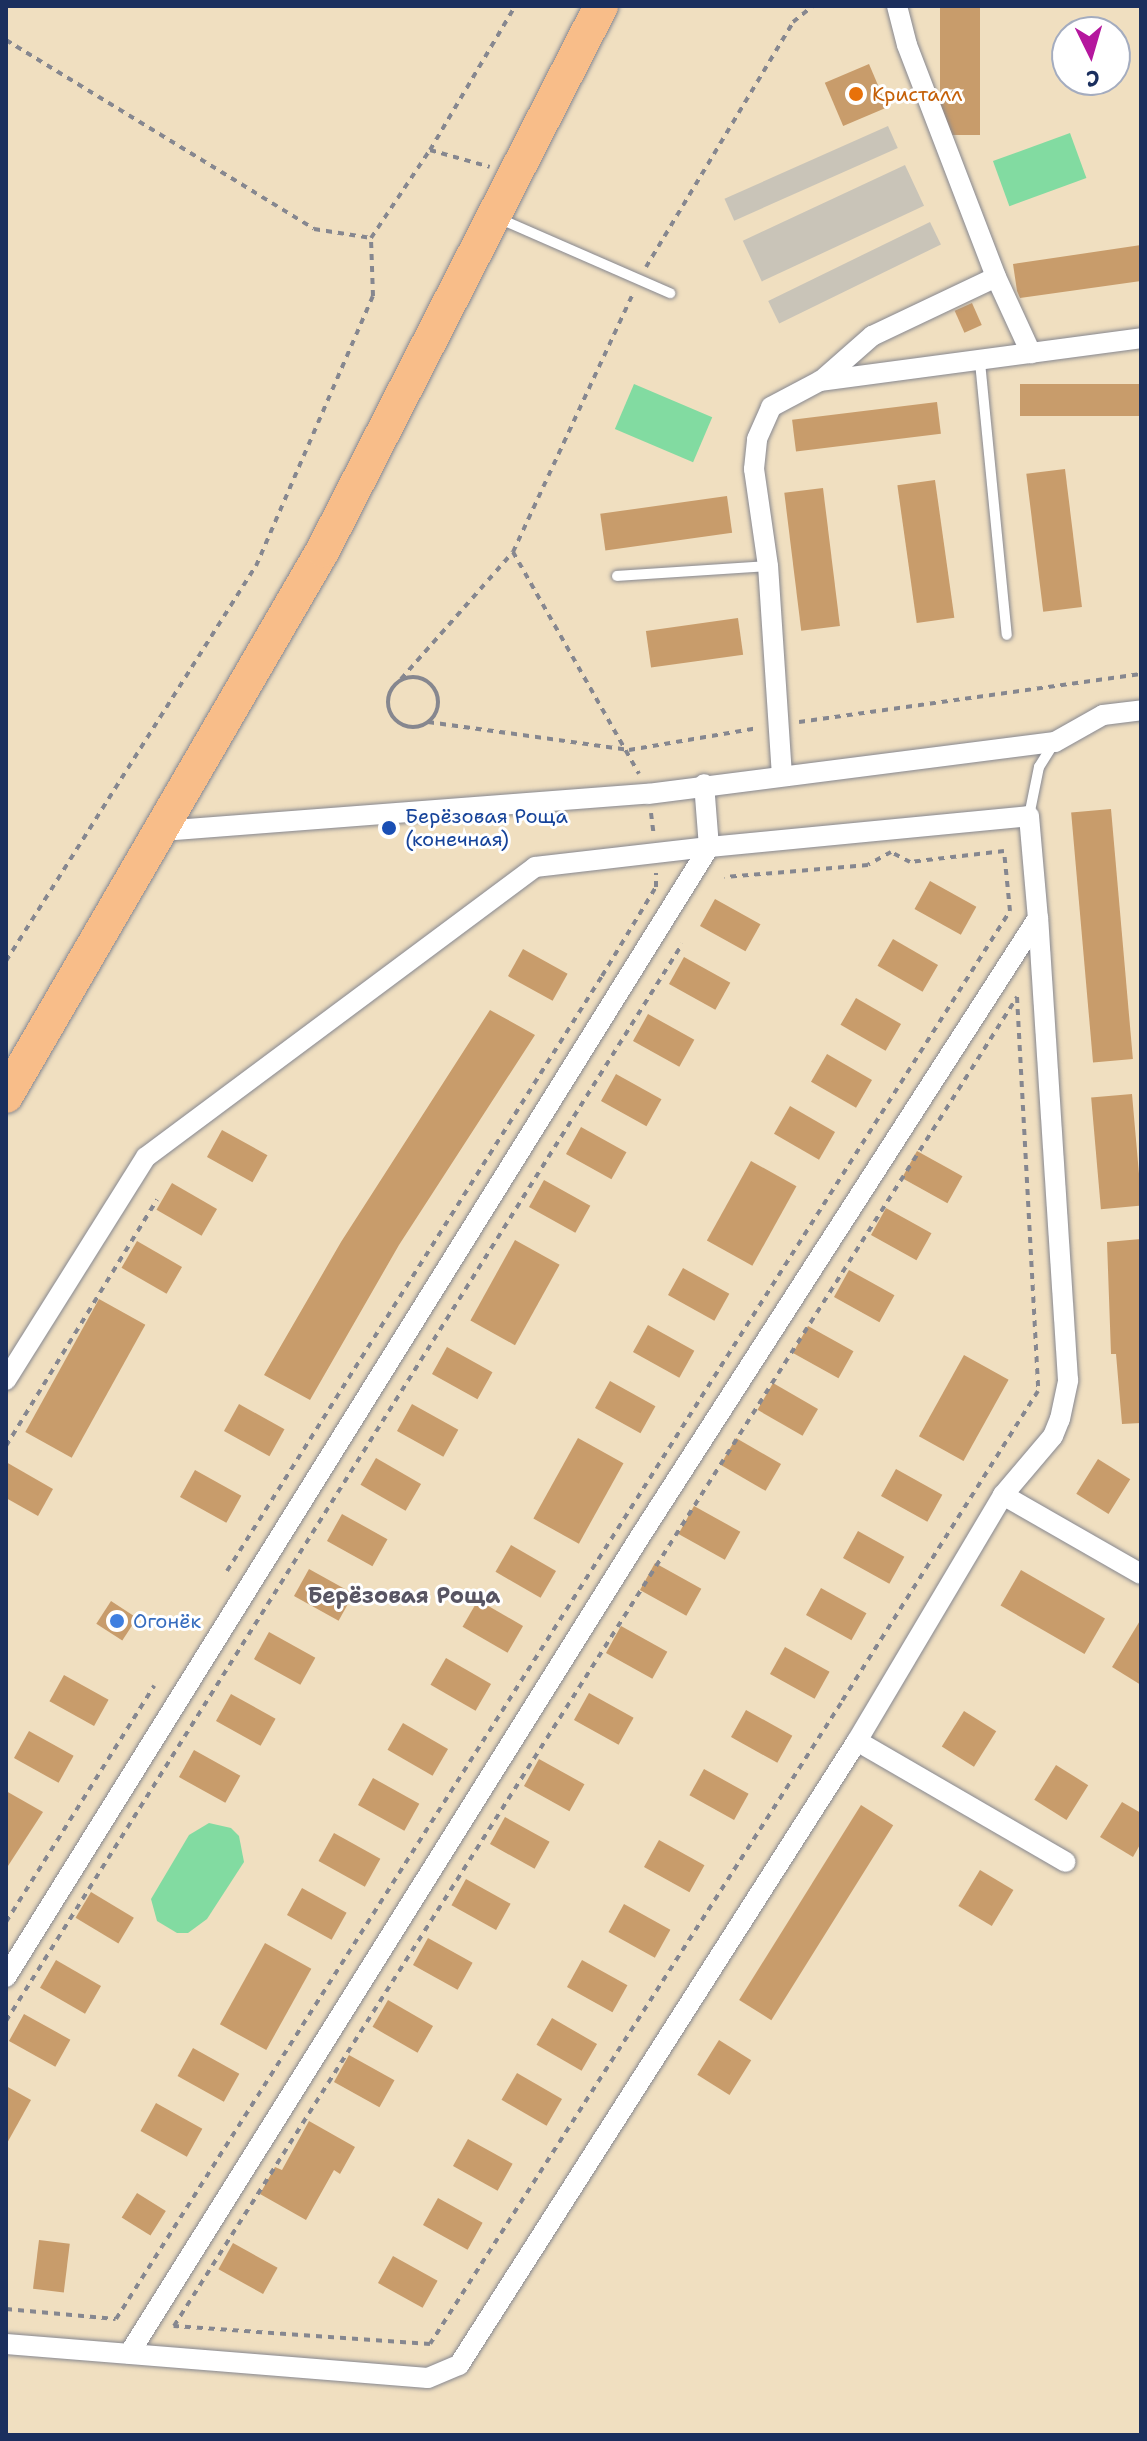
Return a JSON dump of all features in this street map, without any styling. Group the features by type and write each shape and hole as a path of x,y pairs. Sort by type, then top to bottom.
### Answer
{"main road":[{"path":"6,1096 323,550 497,217 516,173 601,6"}],"street":[{"path":"897,6 907,45 996,277 1031,353"},
{"path":"782,776 768,566 754,469 757,439 771,407 820,381 872,336 996,277"},
{"path":"820,381 980,362 1141,338"},
{"path":"162,831 648,794 704,784 1055,742 1103,715 1141,710"},
{"path":"6,1977 709,847 704,784"},
{"path":"6,1380 146,1157 535,867 1029,816 1067,1393 1053,1436 1003,1495 857,1741 459,2365 428,2378 6,2344"},
{"path":"129,2354 643,1532 1038,918"},
{"path":"1003,1495 1141,1574"},
{"path":"857,1741 1066,1862"}],"lane":[{"path":"497,217 670,293"},
{"path":"980,362 1007,635"},
{"path":"617,576 768,566"},
{"path":"1029,816 1039,767 1055,742"}],"path":[{"path":"6,961 256,566 373,296 371,238 430,150 515,6"},
{"path":"813,6 793,22 638,281 513,552 390,691 392,715 412,727 428,722 629,750 780,725 1141,674"},
{"path":"6,40 314,229 371,238"},
{"path":"430,150 516,173"},
{"path":"227,1571 656,887 657,853 648,794 629,750 513,552"},
{"path":"401,679 418,676 433,685 439,700 428,722"},
{"path":"6,2309 116,2319 1010,911 1004,851 910,862 891,852 868,865 724,877"},
{"path":"6,2021 682,944"},
{"path":"1017,997 1038,1391 430,2344 174,2326 282,2153 1017,997"},
{"path":"6,1446 157,1200"},
{"path":"6,1922 154,1686"}],"shaded area":[{"path":"888,126 898,148 734,221 724,199"},
{"path":"905,165 924,206 762,281 743,241"},
{"path":"930,222 941,244 779,323 768,301"}],"green space":[{"path":"1070,133 1086,178 1009,206 993,161"},
{"path":"634,384 712,417 693,462 615,429"},
{"path":"209,1823 231,1828 239,1836 244,1862 207,1919 188,1933 177,1933 157,1921 151,1899 189,1835"}],"building":[{"path":"940,6 980,6 980,135 940,135"},
{"name":"Кристалл","path":"869,64 887,107 843,126 825,83"},
{"path":"1141,245 1141,281 1020,298 1017,291 1013,264"},
{"path":"972,303 982,325 964,333 955,311"},
{"path":"1020,384 1141,384 1141,416 1020,416"},
{"path":"937,402 941,434 796,452 792,420"},
{"path":"1065,469 1082,607 1043,612 1026,474"},
{"path":"935,480 954,618 917,623 897,485"},
{"path":"823,488 840,626 801,631 784,493"},
{"path":"727,496 732,533 605,550 600,514"},
{"path":"738,618 743,655 651,668 646,631"},
{"path":"1111,809 1133,1059 1093,1063 1071,812"},
{"path":"930,881 976,907 961,935 914,909"},
{"path":"715,899 760,924 745,951 700,926"},
{"path":"893,939 938,965 923,992 878,966"},
{"path":"523,949 568,974 553,1001 508,976"},
{"path":"684,957 730,983 715,1010 669,984"},
{"path":"856,998 901,1024 886,1051 840,1025"},
{"path":"490,1010 535,1035 399,1245 310,1400 264,1375 341,1242"},
{"path":"648,1014 694,1040 679,1067 633,1041"},
{"path":"827,1054 872,1080 856,1108 811,1082"},
{"path":"616,1074 661,1099 646,1126 601,1101"},
{"path":"1132,1094 1141,1206 1101,1209 1091,1098"},
{"path":"790,1106 835,1132 819,1160 774,1134"},
{"path":"581,1127 626,1152 611,1179 566,1154"},
{"path":"222,1130 267,1155 252,1182 207,1157"},
{"path":"917,1151 962,1176 947,1203 902,1178"},
{"path":"751,1161 796,1186 752,1266 707,1241"},
{"path":"544,1180 590,1206 575,1233 529,1207"},
{"path":"172,1183 217,1209 202,1236 156,1210"},
{"path":"886,1208 931,1233 916,1260 871,1235"},
{"path":"1141,1239 1141,1423 1122,1424 1116,1354 1111,1354 1107,1242"},
{"path":"515,1240 560,1265 515,1345 470,1320"},
{"path":"137,1241 182,1267 167,1294 122,1268"},
{"path":"683,1268 729,1294 714,1321 668,1295"},
{"path":"849,1270 894,1295 879,1322 834,1297"},
{"path":"99,1299 145,1325 72,1458 25,1432"},
{"path":"648,1325 694,1351 679,1378 633,1352"},
{"path":"808,1326 853,1351 838,1378 793,1353"},
{"path":"447,1347 492,1372 477,1399 432,1374"},
{"path":"964,1355 1009,1380 964,1461 919,1436"},
{"path":"610,1381 655,1406 640,1433 595,1408"},
{"path":"773,1383 818,1409 803,1436 758,1410"},
{"path":"239,1404 284,1429 269,1456 224,1431"},
{"path":"412,1404 458,1430 443,1457 397,1431"},
{"path":"578,1438 623,1463 579,1544 533,1518"},
{"path":"736,1438 781,1464 766,1491 720,1465"},
{"path":"376,1458 421,1484 406,1511 360,1485"},
{"path":"1098,1459 1130,1479 1108,1514 1076,1494"},
{"path":"6,1462 53,1489 38,1516 6,1498"},
{"path":"896,1469 942,1495 927,1522 881,1496"},
{"path":"195,1470 241,1496 226,1523 180,1497"},
{"path":"694,1506 740,1532 725,1560 678,1534"},
{"path":"342,1514 387,1539 372,1566 327,1541"},
{"path":"858,1531 904,1557 889,1584 843,1558"},
{"path":"511,1545 556,1571 541,1598 495,1572"},
{"path":"655,1563 701,1589 686,1616 640,1590"},
{"path":"309,1569 354,1594 339,1621 294,1596"},
{"path":"1021,1570 1105,1618 1085,1654 1000,1606"},
{"path":"821,1588 866,1613 851,1640 806,1615"},
{"path":"478,1600 523,1626 508,1653 462,1627"},
{"name":"Огонёк","path":"111,1601 137,1618 122,1641 96,1624"},
{"path":"1141,1619 1141,1685 1112,1667"},
{"path":"621,1626 667,1652 652,1679 606,1653"},
{"path":"269,1632 315,1658 300,1685 254,1659"},
{"path":"785,1647 830,1672 815,1699 770,1674"},
{"path":"446,1658 491,1684 476,1711 430,1685"},
{"path":"64,1675 109,1700 94,1726 49,1701"},
{"path":"589,1693 634,1718 619,1745 574,1720"},
{"path":"231,1694 276,1719 261,1746 216,1721"},
{"path":"746,1710 792,1736 777,1763 731,1737"},
{"path":"964,1711 996,1731 974,1767 942,1747"},
{"path":"403,1723 448,1749 433,1776 388,1750"},
{"path":"29,1731 74,1756 59,1783 14,1758"},
{"path":"194,1750 240,1776 225,1803 179,1777"},
{"path":"539,1759 584,1784 569,1811 524,1786"},
{"path":"1056,1765 1088,1785 1066,1820 1034,1800"},
{"path":"704,1769 749,1794 734,1820 689,1795"},
{"path":"373,1778 419,1804 404,1831 358,1805"},
{"path":"6,1791 43,1812 6,1869"},
{"path":"1122,1802 1141,1813 1141,1843 1133,1857 1100,1837"},
{"path":"861,1805 893,1825 771,2020 739,2000"},
{"path":"505,1817 550,1842 535,1869 490,1844"},
{"path":"334,1833 380,1859 365,1887 318,1861"},
{"path":"659,1840 704,1865 689,1892 644,1867"},
{"path":"980,1870 1013,1890 992,1926 958,1906"},
{"path":"466,1879 511,1904 496,1930 451,1905"},
{"path":"302,1888 347,1913 332,1940 287,1915"},
{"path":"91,1892 134,1918 118,1943 76,1918"},
{"path":"624,1904 670,1930 655,1958 608,1932"},
{"path":"428,1938 473,1963 458,1990 413,1965"},
{"path":"265,1943 311,1969 266,2050 220,2024"},
{"path":"56,1960 101,1986 85,2014 40,1988"},
{"path":"582,1960 627,1985 612,2012 567,1987"},
{"path":"388,2000 433,2026 418,2053 372,2027"},
{"path":"24,2014 70,2040 55,2067 9,2041"},
{"path":"552,2018 597,2044 582,2071 537,2045"},
{"path":"719,2040 751,2060 729,2095 697,2075"},
{"path":"193,2048 239,2074 224,2102 177,2076"},
{"path":"349,2055 394,2080 379,2107 334,2082"},
{"path":"517,2073 562,2099 547,2126 502,2100"},
{"path":"6,2086 31,2100 6,2145"},
{"path":"156,2103 202,2129 187,2157 140,2131"},
{"path":"309,2121 355,2147 340,2174 334,2170 306,2220 260,2194 275,2167 282,2170"},
{"path":"468,2139 513,2164 498,2191 453,2166"},
{"path":"137,2193 166,2211 150,2236 122,2218"},
{"path":"438,2198 483,2223 468,2250 423,2225"},
{"path":"39,2240 70,2244 64,2292 33,2289"},
{"path":"233,2243 278,2268 263,2294 218,2269"},
{"path":"393,2256 438,2281 423,2308 378,2283"}],"place":[{"name":"Кристалл","path":"856,94"},
{"name":"Берёзовая Роща (конечная)","path":"389,828"},
{"name":"Огонёк","path":"117,1621"}],"district":[{"name":"Берёзовая Роща","path":"404,1596"}]}
